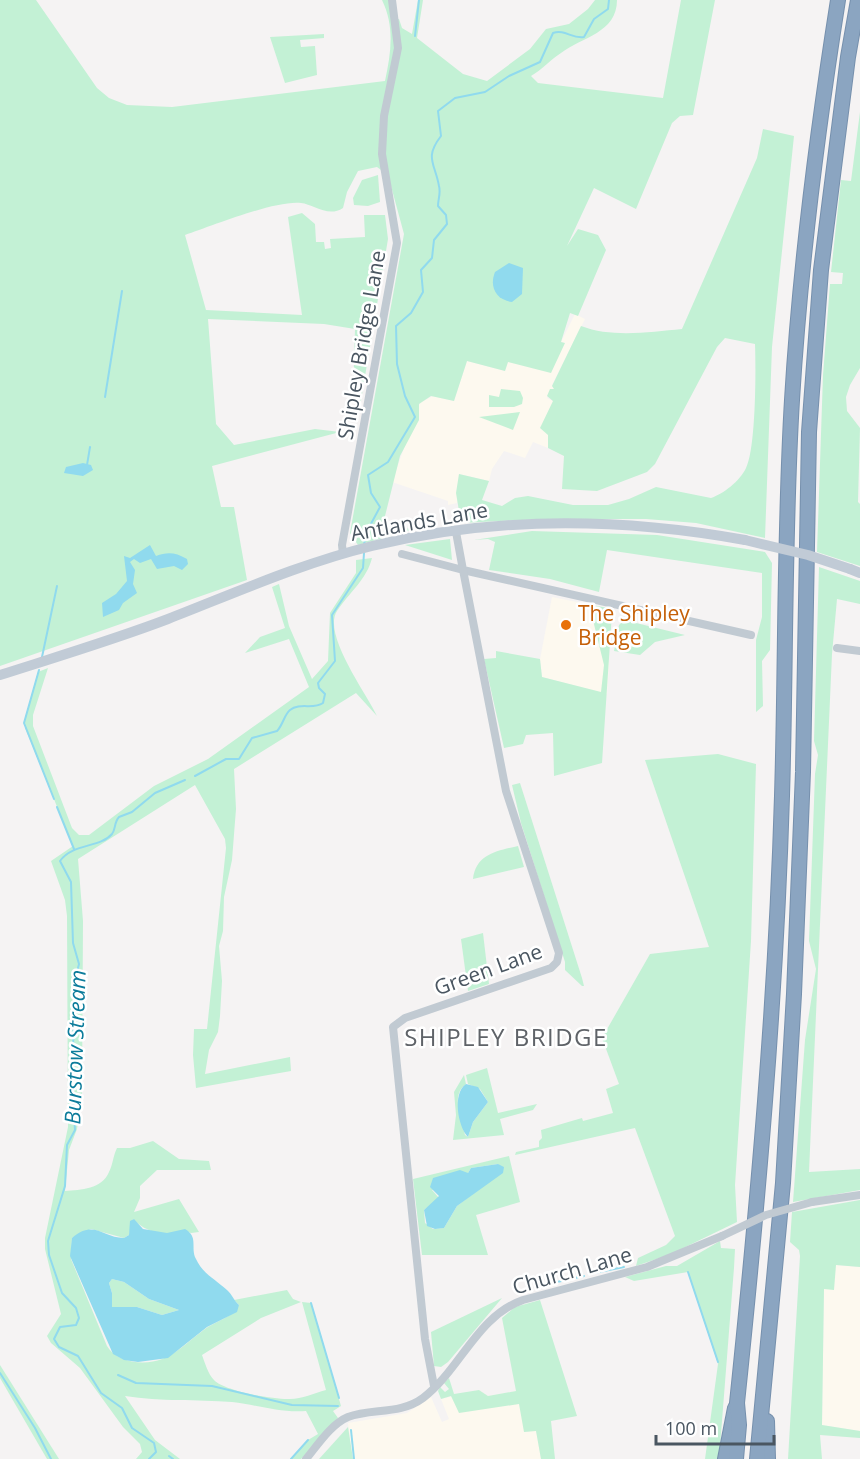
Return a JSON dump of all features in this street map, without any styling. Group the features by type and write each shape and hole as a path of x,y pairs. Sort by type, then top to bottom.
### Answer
{"highway":[{"path":"724,1459 730,1424 737,1403 758,1196 770,1040 782,796 783,634 792,400 802,271 821,104 838,0"},
{"path":"757,1459 764,1408 783,1183 794,982 804,726 809,432 821,270 848,57 858,0"},
{"path":"736,1459 740,1425 737,1403"},
{"path":"764,1408 770,1430 768,1459"}],"main road":[{"name":"Antlands Lane","path":"0,675 133,632 343,554 372,546 456,532 551,523 666,527 745,540 808,555 855,571"}],"street":[{"name":"Shipley Bridge Lane","path":"343,554 342,545 397,243 381,148 384,116 397,55 392,0"},
{"path":"456,532 463,570"},
{"path":"402,554 751,635"},
{"name":"Green Lane","path":"434,1386 425,1339 393,1027 405,1017 547,969 556,964 559,956 505,785 463,570"},
{"path":"837,648 860,651"},
{"name":"Church Lane","path":"306,1459 346,1419 407,1407 423,1398 492,1319 512,1305 647,1268 773,1213 812,1202 860,1195"}],"shaded area":[{"path":"575,314 585,319 552,385 554,389 550,390 547,398 553,401 545,431 548,435 548,448 533,442 525,458 504,451 492,469 489,481 459,474 457,503 448,505 448,501 392,482 408,437 419,420 418,407 421,402 433,396 454,401 467,361 505,371 508,362 565,343 561,342"},
{"path":"552,597 597,606 609,664 607,694 542,677 540,659"},
{"path":"835,1265 860,1267 860,1431 822,1425 824,1289"},
{"path":"479,1390 488,1396 517,1391 525,1432 536,1430 541,1459 353,1459 348,1423 407,1413 431,1397 442,1422 449,1419 441,1399"}],"green space":[{"path":"0,0 36,0 97,88 109,98 127,105 172,107 385,81 391,40 389,20 382,0 389,0 393,20 399,19 402,28 412,34 418,0 423,0 417,38 463,74 487,81 530,49 546,29 569,24 588,9 595,0 617,0 611,20 605,27 569,47 531,76 538,83 663,98 681,0 715,0 693,115 680,116 672,123 636,209 594,188 567,246 578,229 598,235 606,250 578,316 570,313 561,342 565,343 551,373 508,362 505,371 467,361 454,401 431,396 419,404 419,420 400,456 381,532 426,526 358,545 350,533 404,234 388,175 377,167 358,171 347,192 343,208 337,211 326,211 301,203 276,205 185,235 206,310 302,315 288,217 302,213 315,224 316,242 324,242 325,249 331,248 330,239 365,237 364,215 385,215 388,239 358,418 353,395 355,329 324,324 208,319 216,424 234,445 315,429 340,432 212,466 221,507 234,507 247,580 0,666"},
{"path":"324,34 324,38 300,40 301,47 315,46 317,75 285,83 270,37"},
{"path":"860,112 860,368 846,397 847,411 860,428 858,502 860,504 860,566 817,552 823,375 830,284 842,284 843,273 831,272 841,180 851,181"},
{"path":"763,129 794,136 772,347 765,538 696,523 646,519 542,519 461,523 456,493 459,474 489,481 482,500 502,506 515,498 528,496 573,505 608,505 656,487 711,498 726,490 740,478 746,468 752,444 755,408 755,344 725,338 717,347 655,464 647,472 597,491 562,489 564,456 548,448 548,435 540,428 553,401 547,396 550,389 554,389 552,386 581,326 618,333 682,329 757,158"},
{"path":"378,175 380,202 368,206 354,205 353,198 362,180"},
{"path":"501,389 520,391 523,398 522,404 514,407 489,407 489,395 499,397"},
{"path":"520,412 513,430 479,417"},
{"path":"532,531 657,535 765,552 772,563 770,650 762,661 763,706 756,712 756,640 762,617 762,573 607,550 599,592 550,579 489,570 495,542 488,539 474,540"},
{"path":"450,539 452,560 405,545"},
{"path":"372,558 362,579 337,611 334,621 335,634 347,664 377,716 356,693 234,769 236,809 232,860 224,897 223,931 219,946 222,981 220,1016 218,1032 209,1050 205,1074 290,1057 291,1071 196,1088 193,1055 194,1029 207,1029 226,848 225,839 195,785 78,859 83,921 82,1098 77,1129 69,1150 65,1191 90,1188 106,1178 117,1148 130,1148 153,1141 179,1159 209,1161 211,1170 157,1170 140,1186 140,1198 134,1212 179,1199 199,1232 191,1233 182,1230 162,1234 143,1227 133,1219 129,1235 124,1238 91,1229 72,1238 71,1259 107,1346 117,1356 132,1362 162,1359 232,1313 239,1305 234,1300 287,1290 293,1299 301,1302 261,1318 202,1355 208,1372 214,1380 228,1388 262,1396 294,1399 326,1390 302,1302 311,1303 341,1406 333,1411 338,1418 301,1459 291,1459 308,1440 318,1434 306,1411 278,1410 232,1402 125,1396 155,1440 180,1459 136,1459 142,1452 140,1444 123,1427 80,1368 51,1343 47,1336 61,1314 45,1249 45,1238 68,1127 67,916 65,900 51,861 73,846 25,728 25,718 38,672 48,668 33,715 33,726 72,828 79,835 89,835 154,786 208,759 309,687 289,639 245,653 260,637 285,628 272,587 279,584 289,626 312,679 328,661 330,613 356,573 356,560"},
{"path":"819,567 860,581 860,604 837,599 832,654 809,1172 860,1169 860,1190 793,1202 805,1040 816,969 809,941 815,774 818,755 814,741"},
{"path":"592,605 608,608 612,613 602,763 554,776 553,733 526,735 523,744 504,748 484,659 496,658 496,651 540,659 542,677 601,692 604,665 591,612"},
{"path":"624,620 685,635 655,642 640,655 614,651 619,625"},
{"path":"718,754 756,764 751,941 735,1185 737,1222 671,1254 636,1266 638,1258 666,1245 675,1236 635,1128 515,1155 516,1152 539,1147 539,1141 542,1138 541,1130 582,1118 583,1121 613,1113 606,1089 619,1084 602,1038 650,954 709,947 645,760"},
{"path":"520,783 584,986 565,970 565,962 521,823 512,785"},
{"path":"518,846 524,867 473,879 478,864 483,859 495,852"},
{"path":"483,933 489,984 468,991 461,939"},
{"path":"487,1068 498,1113 537,1104 533,1110 500,1119 504,1135 453,1140 456,1115 454,1092 464,1075 466,1084 461,1089 458,1101 465,1135 468,1137 473,1122 488,1102 480,1089 468,1084 466,1075"},
{"path":"509,1156 520,1202 476,1215 488,1255 422,1255 413,1179","holes":["498,1164 503,1171 457,1206 444,1228 433,1229 425,1223 424,1210 439,1198 432,1190 468,1173 471,1168"]},
{"path":"860,1200 860,1267 836,1265 834,1290 824,1289 822,1425 860,1431 860,1438 820,1435 822,1459 788,1459 800,1256 799,1250 790,1242 792,1212"},
{"path":"720,1241 721,1248 735,1249 734,1268 719,1459 705,1459 718,1364 688,1272 634,1281 625,1277 666,1266 677,1266"},
{"path":"112,1279 124,1282 149,1299 179,1310 162,1315 137,1307 112,1307 109,1283"},
{"path":"502,1298 448,1362 441,1367 434,1366 431,1332"},
{"path":"540,1300 577,1416 551,1421 555,1459 541,1459 536,1431 524,1432 519,1404 459,1413 451,1396 441,1399 438,1391 440,1387 445,1392 449,1389 444,1383 449,1378 454,1394 479,1390 488,1396 516,1391 502,1318 515,1307"},
{"path":"0,1365 59,1459 47,1459 0,1378"},
{"path":"348,1427 353,1459 319,1459"}],"water":[{"path":"509,263 523,268 522,294 512,302 498,296 493,283 495,272"},
{"path":"83,463 91,465 93,470 83,476 64,473 66,467"},
{"path":"150,545 156,556 167,553 175,554 187,559 188,564 182,570 174,566 157,569 151,559 140,563 134,559 130,562 135,570 133,584 137,593 123,603 119,610 103,617 102,603 116,594 127,581 124,556 130,558"},
{"path":"466,1084 478,1087 488,1102 473,1122 468,1137 464,1132 458,1110 459,1095"},
{"path":"498,1164 504,1167 503,1173 457,1206 444,1228 435,1229 427,1226 424,1210 439,1196 430,1187 433,1178 460,1170 468,1173 471,1168"},
{"path":"134,1219 143,1229 167,1233 185,1229 189,1232 193,1239 194,1255 199,1264 229,1292 239,1305 237,1312 207,1327 168,1358 138,1362 124,1360 113,1354 70,1256 72,1238 80,1233 93,1230 124,1238 129,1235 130,1221","holes":["112,1279 124,1282 149,1299 179,1310 162,1315 137,1307 112,1307 109,1283"]}],"waterway":[{"path":"415,36 419,0"},
{"name":"Burstow Stream","path":"364,545 366,533 380,507 371,493 368,475 388,462 415,417 405,396 397,364 396,326 411,313 423,292 421,270 432,258 434,240 447,224 446,215 438,206 440,189 432,161 433,150 441,136 438,111 455,98 485,92 509,76 540,62 553,33 561,32 584,37 594,19 608,9 609,0"},
{"path":"105,397 122,291"},
{"path":"87,465 90,447"},
{"name":"Burstow Stream","path":"195,776 226,759 239,759 252,738 277,731 290,710 323,703 325,694 319,688 318,683 335,661 332,615 363,568 364,553"},
{"path":"42,657 57,586"},
{"path":"39,670 24,723 54,799"},
{"name":"Burstow Stream","path":"149,1459 156,1452 154,1443 132,1428 122,1408 101,1393 78,1356 59,1347 54,1339 60,1327 76,1325 79,1318 76,1308 62,1293 49,1255 48,1241 65,1186 67,1145 75,1130 72,1082 75,980 79,964 73,943 71,882 60,861 72,851 101,842 112,834 119,817 132,812 155,793 185,780"},
{"path":"57,807 74,849"},
{"path":"589,1274 624,1267"},
{"path":"688,1272 718,1362"},
{"path":"548,1284 584,1276"},
{"path":"311,1303 339,1398"},
{"path":"0,1373 35,1428 51,1459"},
{"path":"118,1375 136,1383 212,1386 292,1405 338,1406"},
{"path":"351,1430 354,1459"},
{"path":"291,1459 308,1440"},
{"path":"169,1456 173,1459"}],"place":[{"name":"The Shipley Bridge","path":"566,625"}],"district":[{"name":"SHIPLEY BRIDGE","path":"506,1036"}]}
